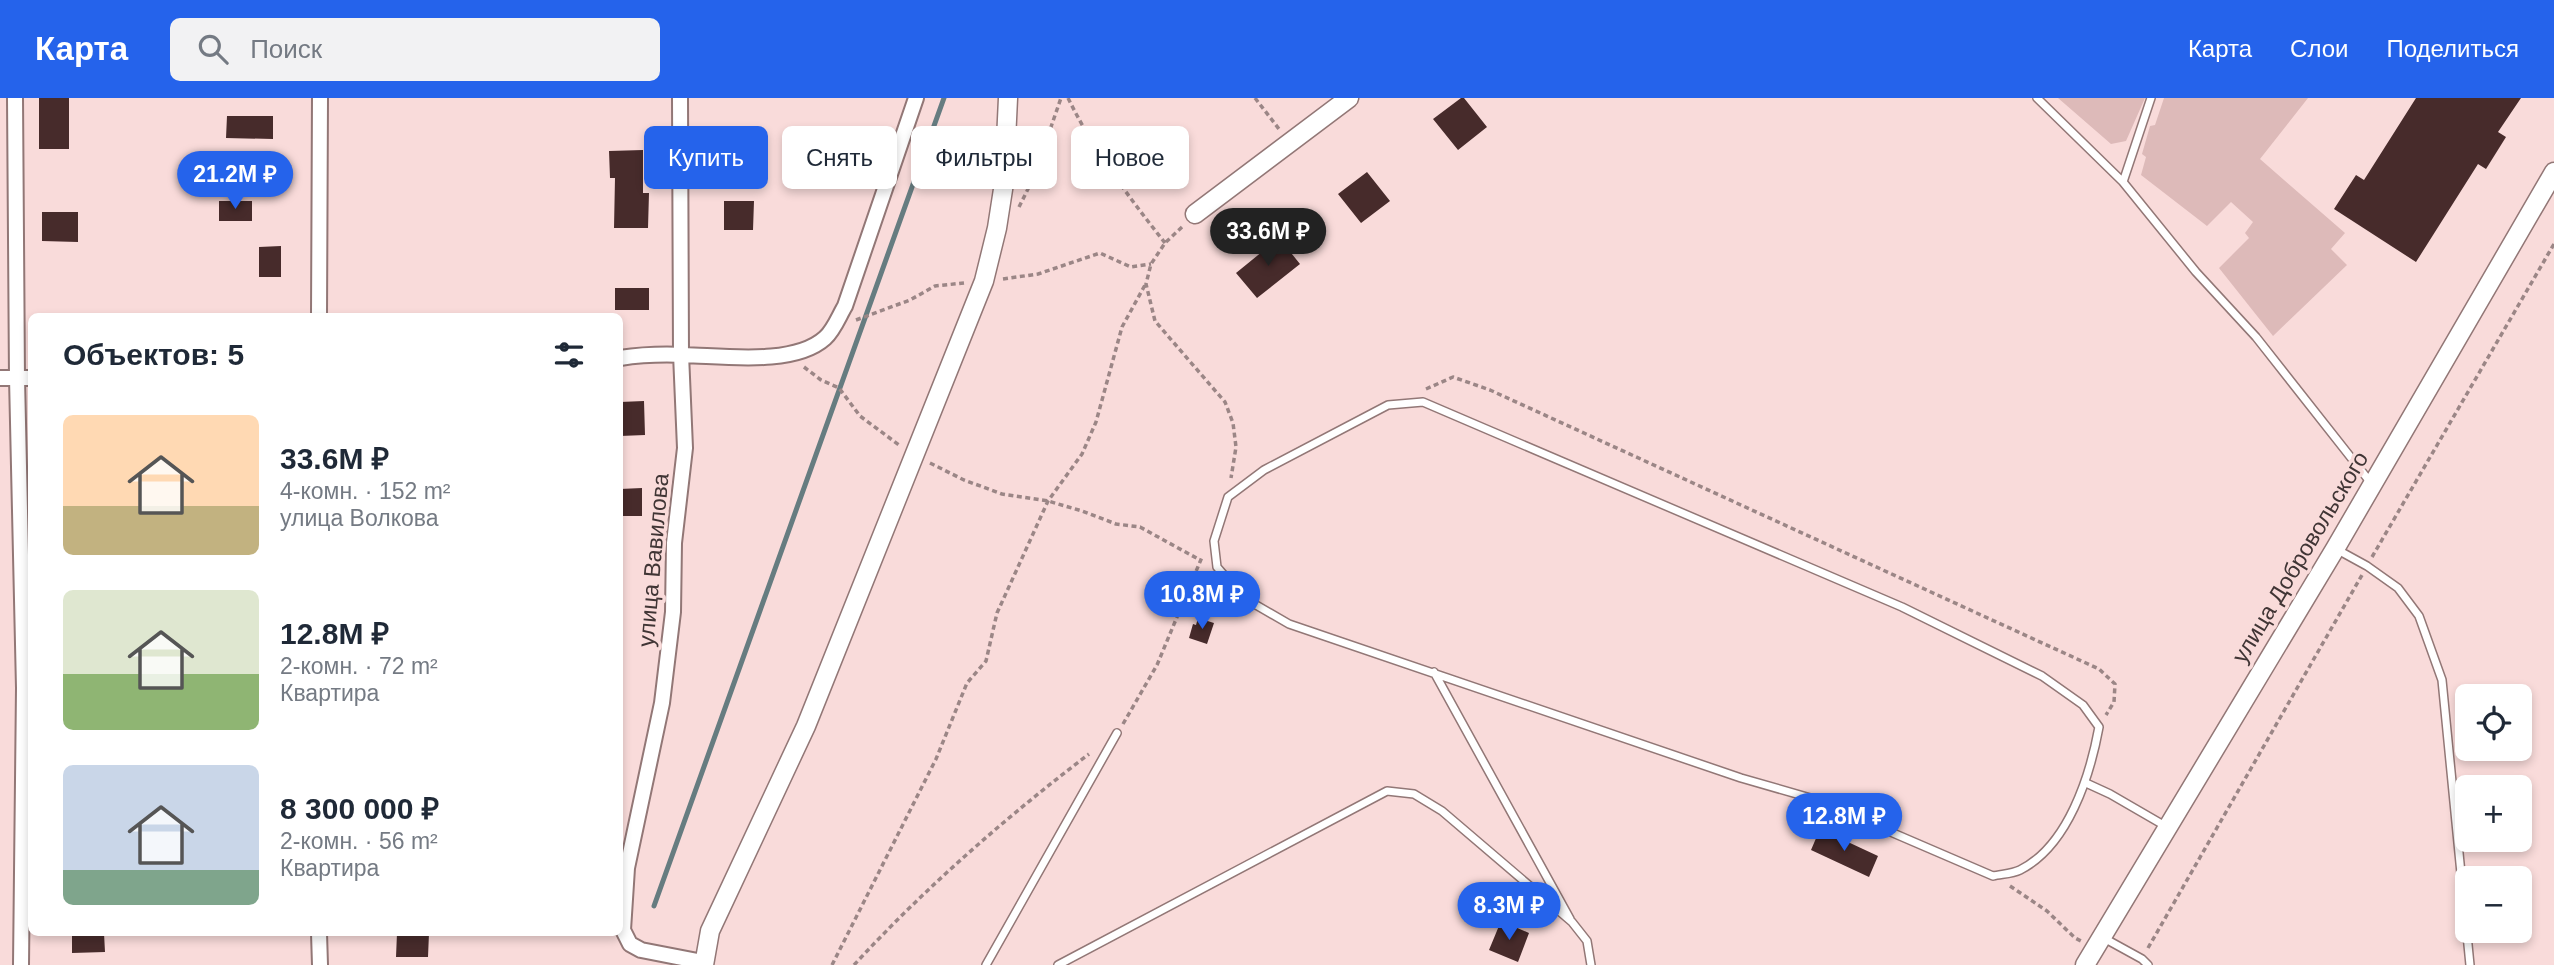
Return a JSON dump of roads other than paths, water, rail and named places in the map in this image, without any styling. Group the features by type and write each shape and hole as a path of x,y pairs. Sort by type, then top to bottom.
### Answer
{"street":[{"path":"15,98 24,378 21,965"},
{"path":"319,313 320,98"},
{"name":"улица Вавилова","path":"623,918 627,868 662,703 673,612 674,543 685,448 681,354 680,98"},
{"path":"623,358 681,354 723,357 788,354 809,349 827,336 845,306 916,98"},
{"path":"703,964 710,931 806,726 987,268 1004,183 1008,98"},
{"path":"1195,214 1349,98"},
{"name":"улица Добровольского","path":"2085,965 2335,549 2554,172"},
{"path":"0,378 24,378"},
{"name":"улица Вавилова","path":"623,932 630,943 641,950 703,964"},
{"path":"318,936 320,965"}],"lane":[{"path":"2037,98 2123,182 2196,272 2256,337 2372,484"},
{"path":"2123,182 2151,98"},
{"path":"1423,402 1902,607 2042,676 2083,705 2099,727 2086,783 2055,840 2018,871 1993,876 1814,799 1741,778 1434,672 1289,624 1244,598 1217,567 1214,541 1228,497 1264,470 1388,405 1423,402"},
{"path":"2335,549 2367,566 2398,588 2419,616 2442,680 2470,965"},
{"path":"1434,672 1572,922 1587,941 1591,965"},
{"path":"986,965 1117,733"},
{"path":"2086,783 2167,828"},
{"path":"1058,965 1387,791 1414,794 1442,811 1572,922"},
{"path":"2101,937 2145,962"}],"waterway":[{"path":"654,906 944,98"}]}
